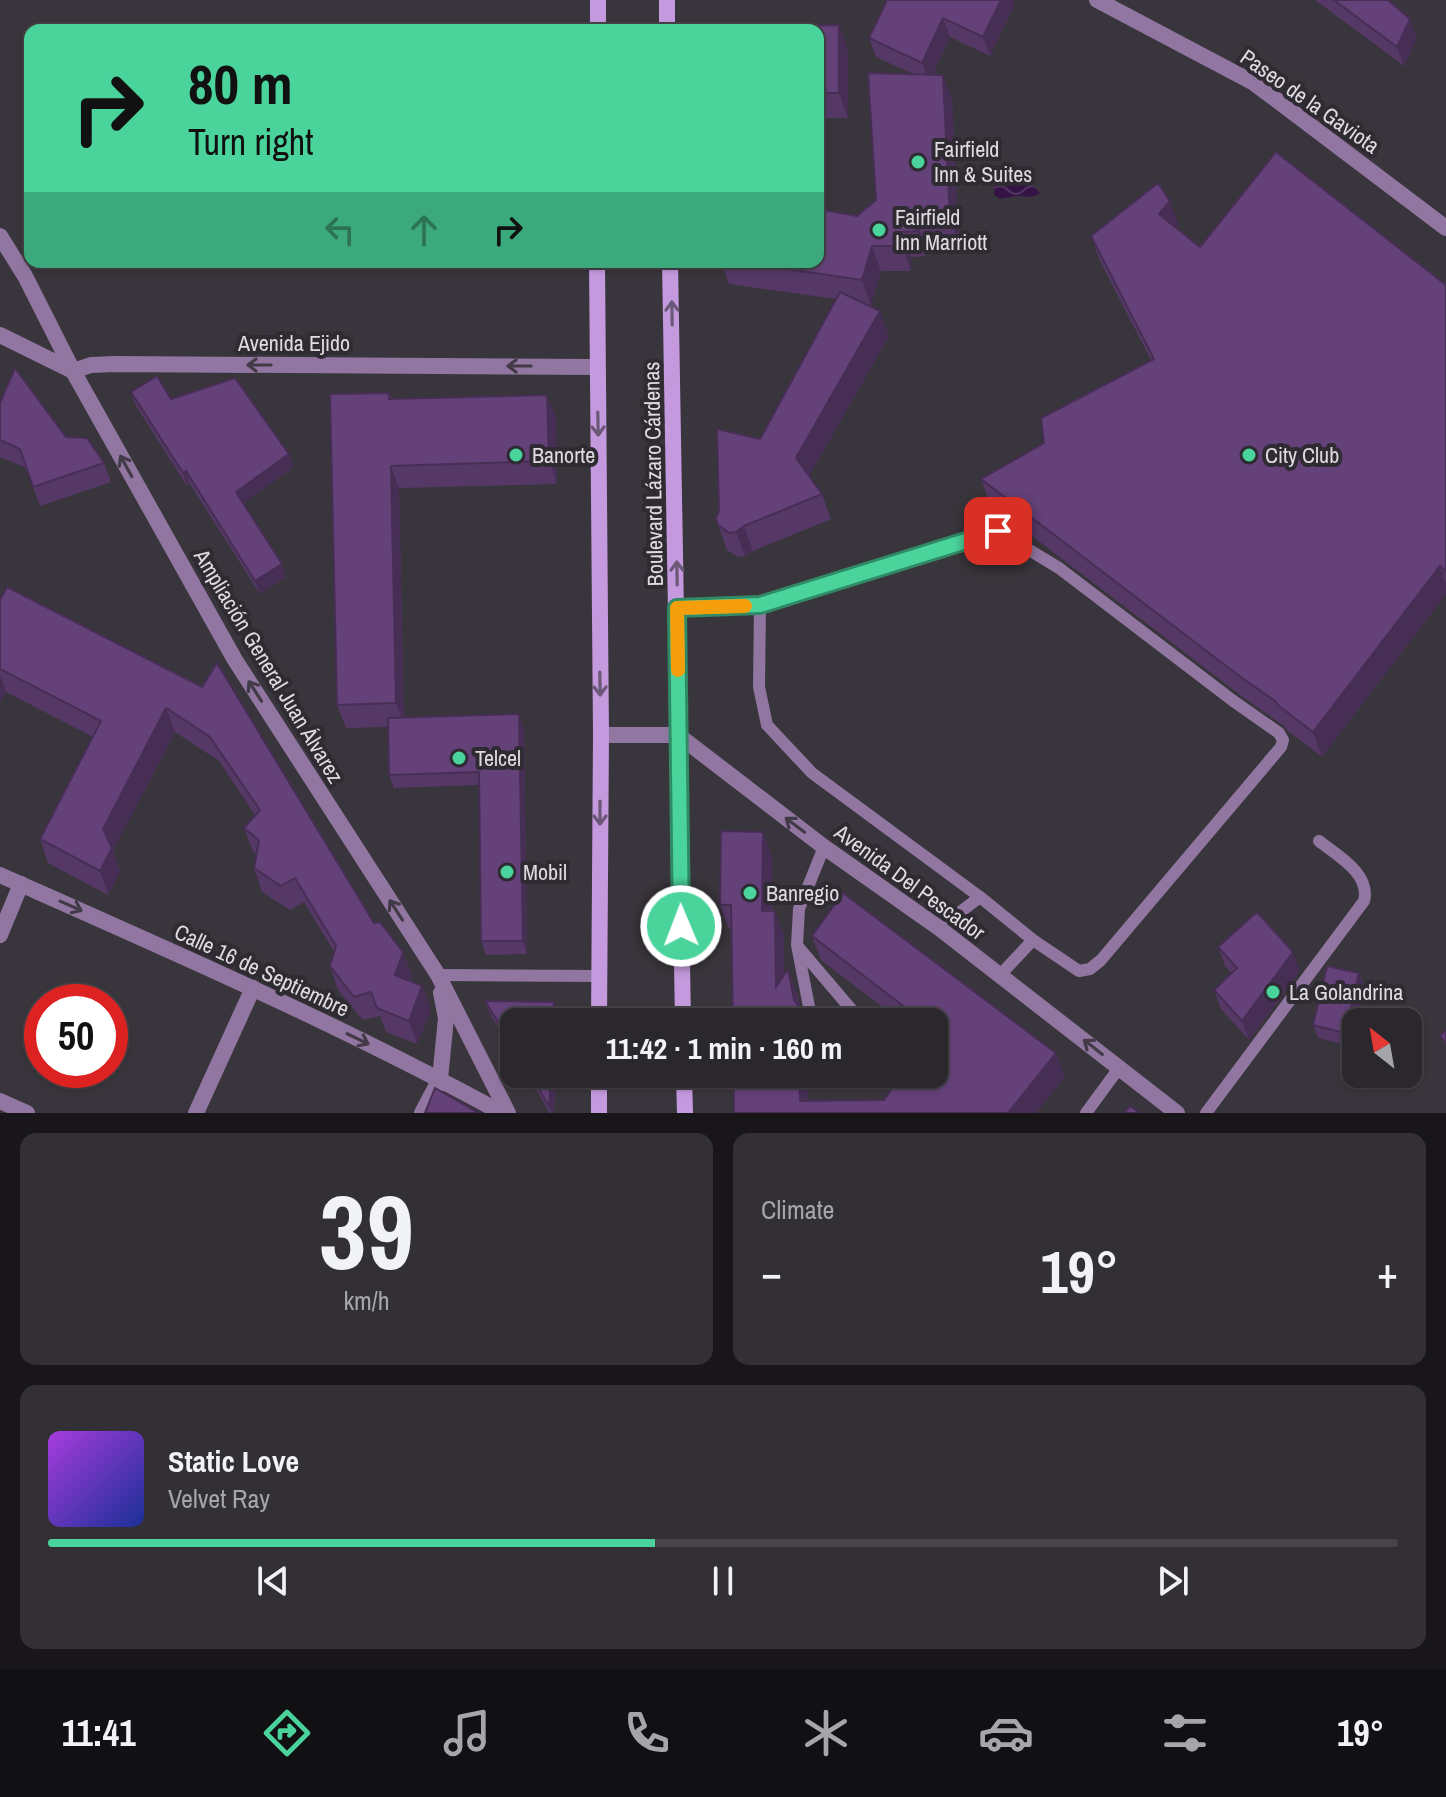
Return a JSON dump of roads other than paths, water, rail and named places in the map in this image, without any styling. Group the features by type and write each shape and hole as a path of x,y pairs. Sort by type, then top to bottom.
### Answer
{"main road":[{"path":"598,0 598,24"},
{"path":"667,0 667,24"},
{"path":"597,268 601,735 599,1008"},
{"name":"Boulevard Lázaro Cárdenas","path":"670,268 683,1008"},
{"path":"599,1088 599,1113"},
{"path":"684,1088 685,1113"}],"street":[{"name":"Paseo de la Gaviota","path":"1097,0 1254,83 1446,228"},
{"name":"Ampliación General Juan Álvarez","path":"0,236 25,276 73,371 235,660 438,975 508,1113"},
{"path":"0,335 73,371"},
{"name":"Avenida Ejido","path":"73,371 91,365 115,364 597,367"},
{"path":"601,735 678,735"},
{"name":"Avenida Del Pescador","path":"678,735 824,847 939,928 1177,1113"},
{"name":"Calle 16 de Septiembre","path":"0,875 253,988 440,1079 502,1113"},
{"path":"0,935 21,884"},
{"path":"422,1113 440,1079 446,1018 438,975"},
{"path":"196,1113 253,988"},
{"path":"0,1101 27,1113"}],"lane":[{"path":"677,608 760,605 998,531 1059,568 1279,733 1283,740 1281,747 1101,960 1090,969 1079,971 1033,940 812,773 767,725 759,687 760,605"},
{"path":"1206,1113 1364,901 1367,891 1355,870 1319,841"},
{"path":"809,1008 797,945 799,909 824,847"},
{"path":"939,928 980,897"},
{"path":"1000,975 1033,940"},
{"path":"797,945 850,1008"},
{"path":"438,975 599,976"},
{"path":"1086,1113 1119,1068"}],"water":[{"path":"1006,170 1040,193 1032,197 1000,199 994,195 994,184 999,173"}],"place":[{"name":"Fairfield Inn & Suites","path":"918,162"},
{"name":"Fairfield Inn Marriott","path":"879,230"},
{"name":"Banorte","path":"516,455"},
{"name":"City Club","path":"1249,455"},
{"name":"Telcel","path":"459,758"},
{"name":"Mobil","path":"507,872"},
{"name":"Banregio","path":"750,893"},
{"name":"La Golandrina","path":"1273,992"}]}
